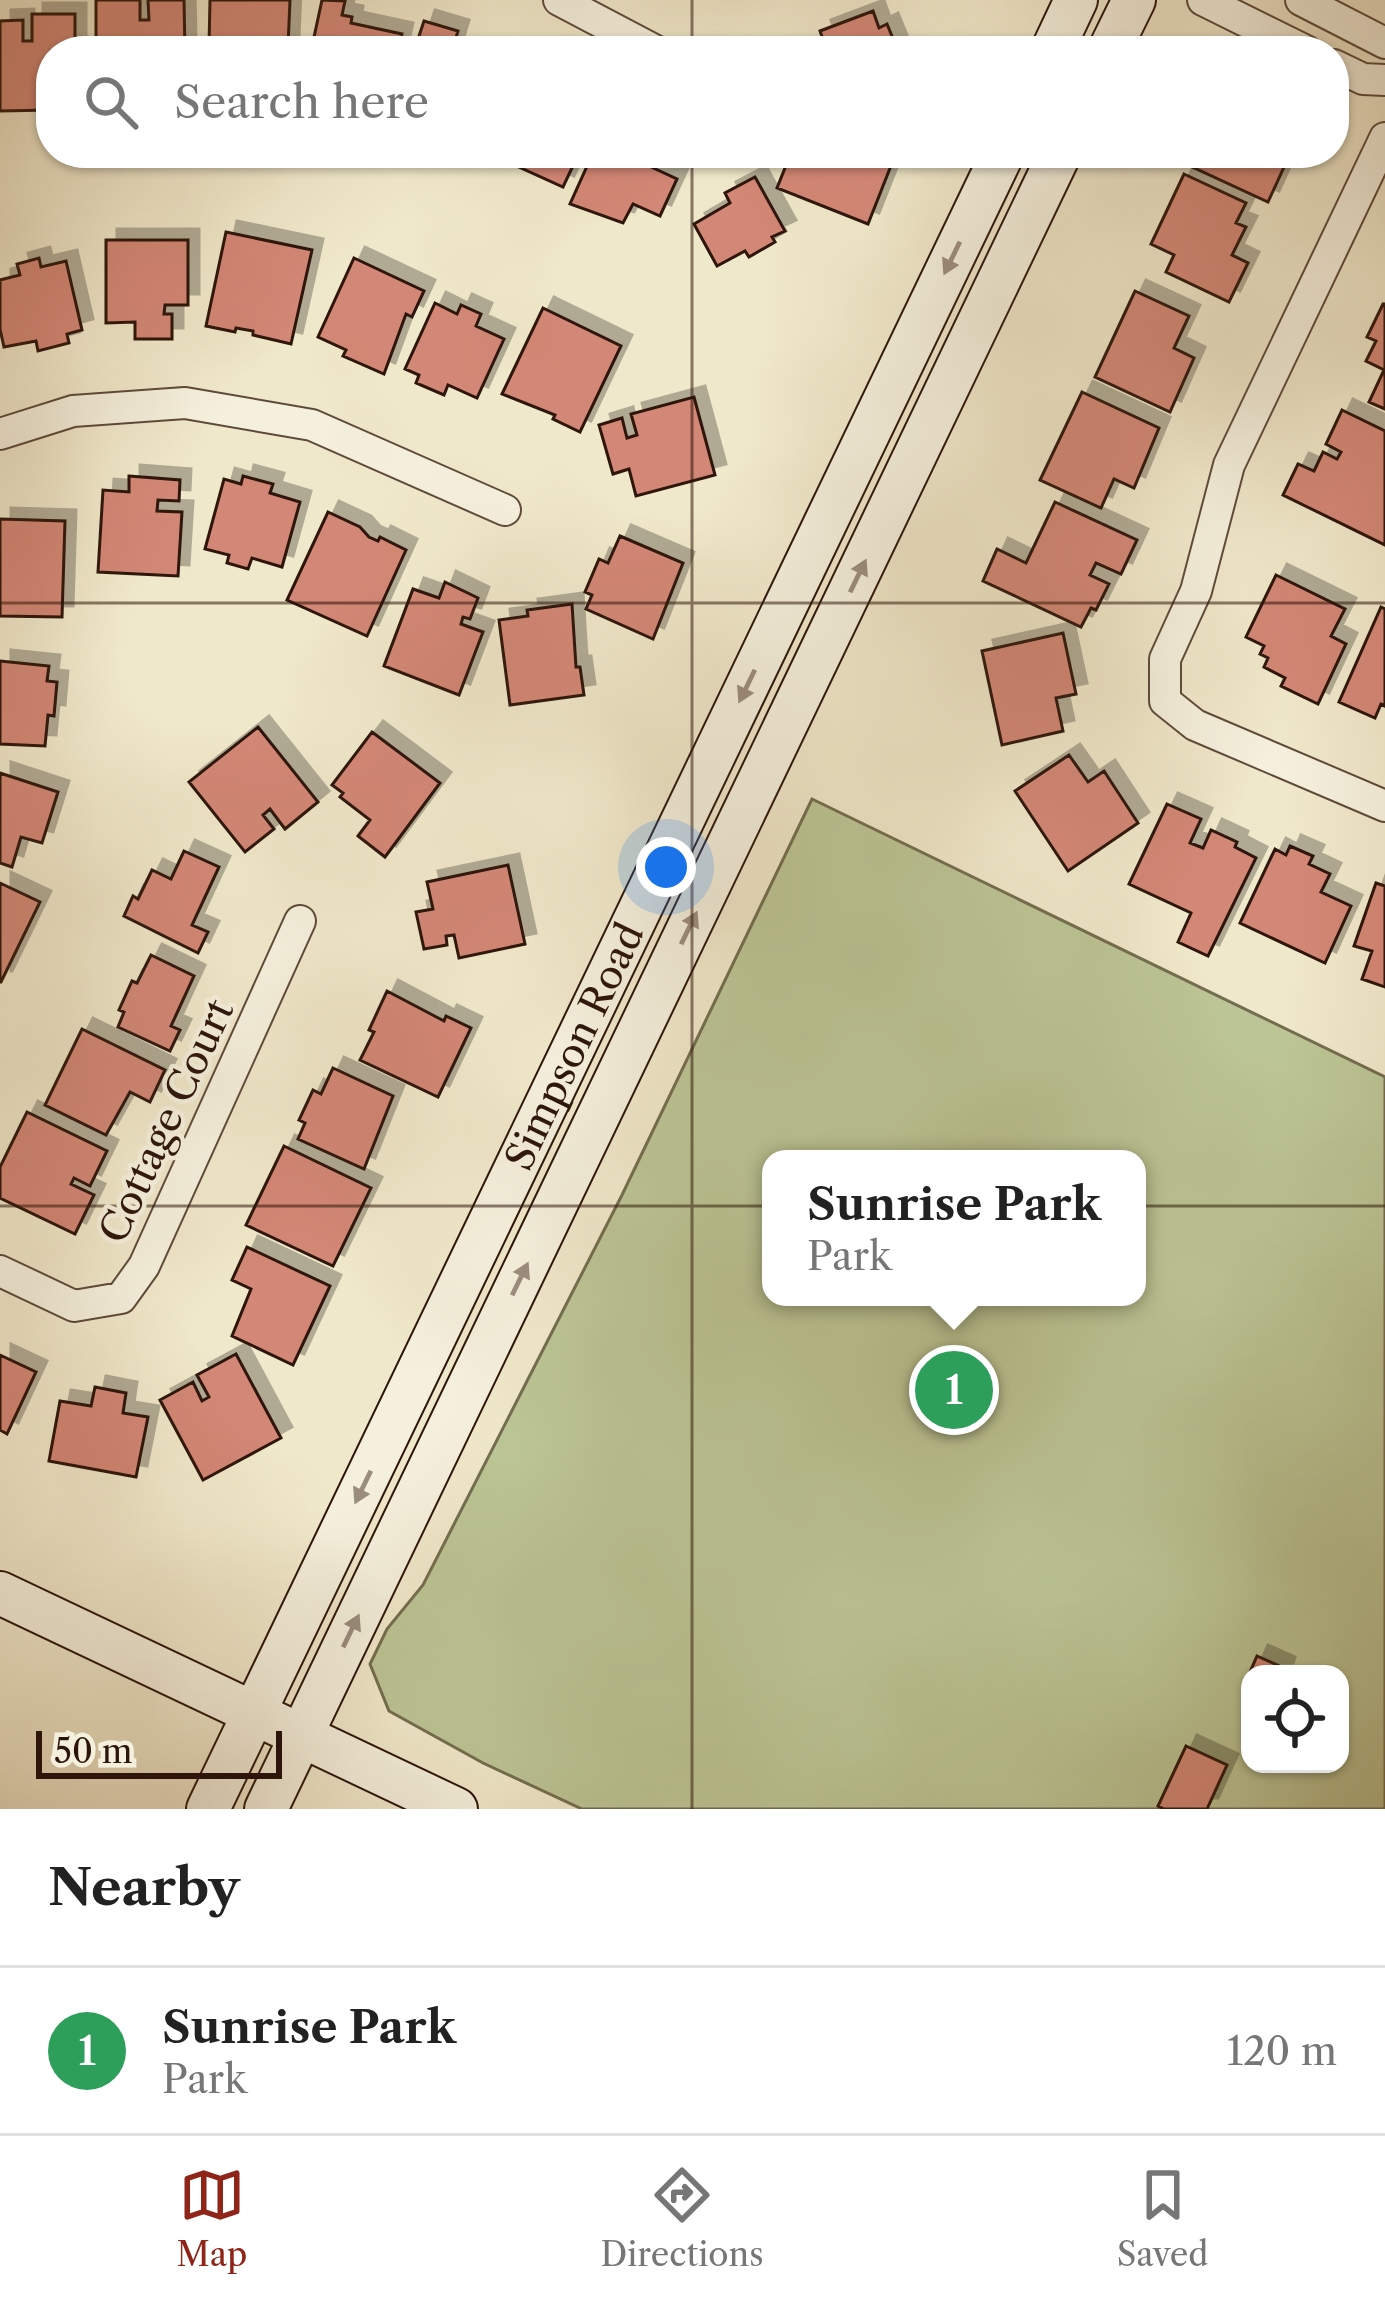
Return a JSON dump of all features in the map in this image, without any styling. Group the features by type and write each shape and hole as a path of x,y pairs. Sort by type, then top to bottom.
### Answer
{"main road":[{"path":"1059,36 1076,0"},
{"path":"1116,36 1134,0"},
{"name":"Simpson Road","path":"208,1809 996,168"},
{"name":"Simpson Road","path":"266,1809 1053,168"},
{"path":"0,1593 456,1809"}],"street":[{"path":"559,0 627,36"},
{"path":"1203,0 1276,36"},
{"path":"1301,0 1385,43"},
{"path":"1349,72 1363,79 1385,80"},
{"path":"1385,138 1229,464 1196,591 1165,659 1165,701 1196,725 1385,806"},
{"path":"0,434 73,411 185,403 312,425 506,510"},
{"name":"Cottage Court","path":"0,1270 74,1306 121,1298 144,1267 300,921"}],"green space":[{"path":"812,799 1385,1077 1385,1809 582,1809 483,1763 389,1711 370,1664 387,1629 423,1585 622,1195"}],"building":[{"path":"96,0 140,0 140,20 149,20 148,0 184,0 185,36 96,36"},
{"path":"210,0 290,0 288,36 209,36"},
{"path":"322,0 345,1 342,15 352,17 351,23 402,34 402,36 314,36"},
{"path":"873,11 879,28 887,24 892,36 822,36 820,31"},
{"path":"32,14 75,14 75,36 36,36 36,110 0,111 0,21 23,20 23,41 32,41"},
{"path":"424,21 458,31 456,36 419,36"},
{"path":"521,168 572,168 563,187"},
{"path":"586,168 653,168 677,179 660,216 633,204 623,223 570,204"},
{"path":"785,168 890,168 868,224 777,188"},
{"path":"1195,168 1284,168 1268,202"},
{"path":"1184,174 1246,203 1236,223 1246,227 1232,255 1248,263 1229,302 1166,272 1174,255 1151,244"},
{"path":"755,177 785,231 749,257 745,251 717,266 694,224 730,203 725,193"},
{"path":"226,232 312,250 291,344 253,335 253,331 206,326"},
{"path":"106,240 188,240 188,305 165,305 164,314 172,314 172,339 135,339 135,322 106,323"},
{"path":"39,258 41,267 66,261 82,330 67,334 69,343 38,351 36,341 4,347 0,280 20,275 17,264"},
{"path":"354,258 424,291 412,317 406,314 384,374 343,356 346,350 318,337"},
{"path":"1135,291 1189,316 1174,348 1194,358 1170,412 1095,377"},
{"path":"435,303 457,314 461,305 481,314 476,326 504,339 477,398 448,385 444,395 416,383 419,375 405,369"},
{"path":"1383,304 1385,409 1369,402 1384,370 1366,361 1376,341 1367,337"},
{"path":"543,308 621,346 580,432 553,419 555,415 502,394"},
{"path":"1082,392 1159,428 1134,488 1114,479 1101,508 1040,480"},
{"path":"694,397 715,475 636,496 629,469 613,474 599,425 622,418 627,438 637,435 631,414"},
{"path":"1342,410 1385,431 1385,545 1283,495 1298,464 1314,471 1323,452 1337,459 1341,452 1326,444"},
{"path":"129,476 180,480 179,501 158,500 157,511 182,512 178,576 98,572 103,490 129,492"},
{"path":"243,476 273,484 270,493 300,502 282,567 252,558 248,569 227,563 229,555 205,549 224,479 241,484"},
{"path":"1055,502 1137,540 1121,574 1096,563 1090,575 1109,584 1081,627 983,581 997,549 1026,563"},
{"path":"328,512 360,527 369,537 378,541 380,537 406,550 367,636 287,600"},
{"path":"0,519 65,521 62,617 0,616"},
{"path":"620,536 683,563 653,639 586,609 592,595 585,592 599,559 608,563"},
{"path":"1276,575 1345,609 1331,636 1346,644 1318,704 1281,686 1285,678 1264,667 1268,658 1260,654 1264,646 1246,637"},
{"path":"445,582 478,598 470,619 463,617 461,624 483,632 459,695 384,666 413,589 439,598"},
{"path":"572,604 576,667 580,667 584,695 510,705 499,620 528,616 527,610"},
{"path":"1381,607 1385,609 1385,706 1381,704 1375,718 1339,702"},
{"path":"1063,633 1076,694 1056,698 1063,731 1002,745 982,651"},
{"path":"0,661 49,666 47,681 57,682 45,746 0,744"},
{"path":"258,727 318,802 285,829 270,809 263,815 274,829 245,852 189,782"},
{"path":"372,732 440,783 385,857 358,836 370,820 332,785"},
{"path":"1069,755 1088,782 1104,771 1138,823 1068,871 1015,791"},
{"path":"0,773 58,792 42,843 21,837 12,867 0,863"},
{"path":"1167,804 1201,819 1190,843 1203,848 1211,830 1256,858 1208,956 1178,942 1191,913 1129,884"},
{"path":"1290,846 1313,856 1309,864 1330,874 1321,892 1351,906 1325,963 1240,923 1275,849 1286,855"},
{"path":"184,851 219,867 192,925 208,932 198,953 124,916 152,870 171,879"},
{"path":"508,865 525,944 459,958 454,935 446,936 447,945 424,949 416,912 433,909 427,882"},
{"path":"0,883 40,902 1,982 0,982"},
{"path":"1376,883 1385,886 1385,987 1362,979 1372,951 1354,946"},
{"path":"151,955 194,976 171,1026 180,1030 170,1051 118,1027 124,1012 119,1010 132,981 137,983"},
{"path":"387,991 444,1021 446,1016 471,1028 438,1097 360,1060"},
{"path":"82,1029 165,1070 150,1102 130,1092 106,1135 45,1105"},
{"path":"333,1068 393,1096 364,1169 298,1139 305,1123 299,1120 313,1090 321,1094"},
{"path":"27,1112 107,1151 90,1186 74,1178 71,1184 94,1195 75,1234 0,1198 0,1167"},
{"path":"284,1146 371,1188 333,1266 246,1225"},
{"path":"247,1247 330,1286 293,1365 232,1336 251,1289 232,1280"},
{"path":"236,1354 281,1438 203,1480 160,1400 193,1382 202,1401 209,1397 197,1375"},
{"path":"0,1355 36,1372 7,1434 0,1430"},
{"path":"95,1387 126,1393 123,1413 148,1417 136,1477 49,1461 60,1401 91,1406"},
{"path":"1257,1656 1277,1665 1253,1665"},
{"path":"1186,1746 1227,1765 1207,1809 1164,1809 1158,1806"}],"place":[{"name":"Sunrise Park","path":"954,1390"}]}
